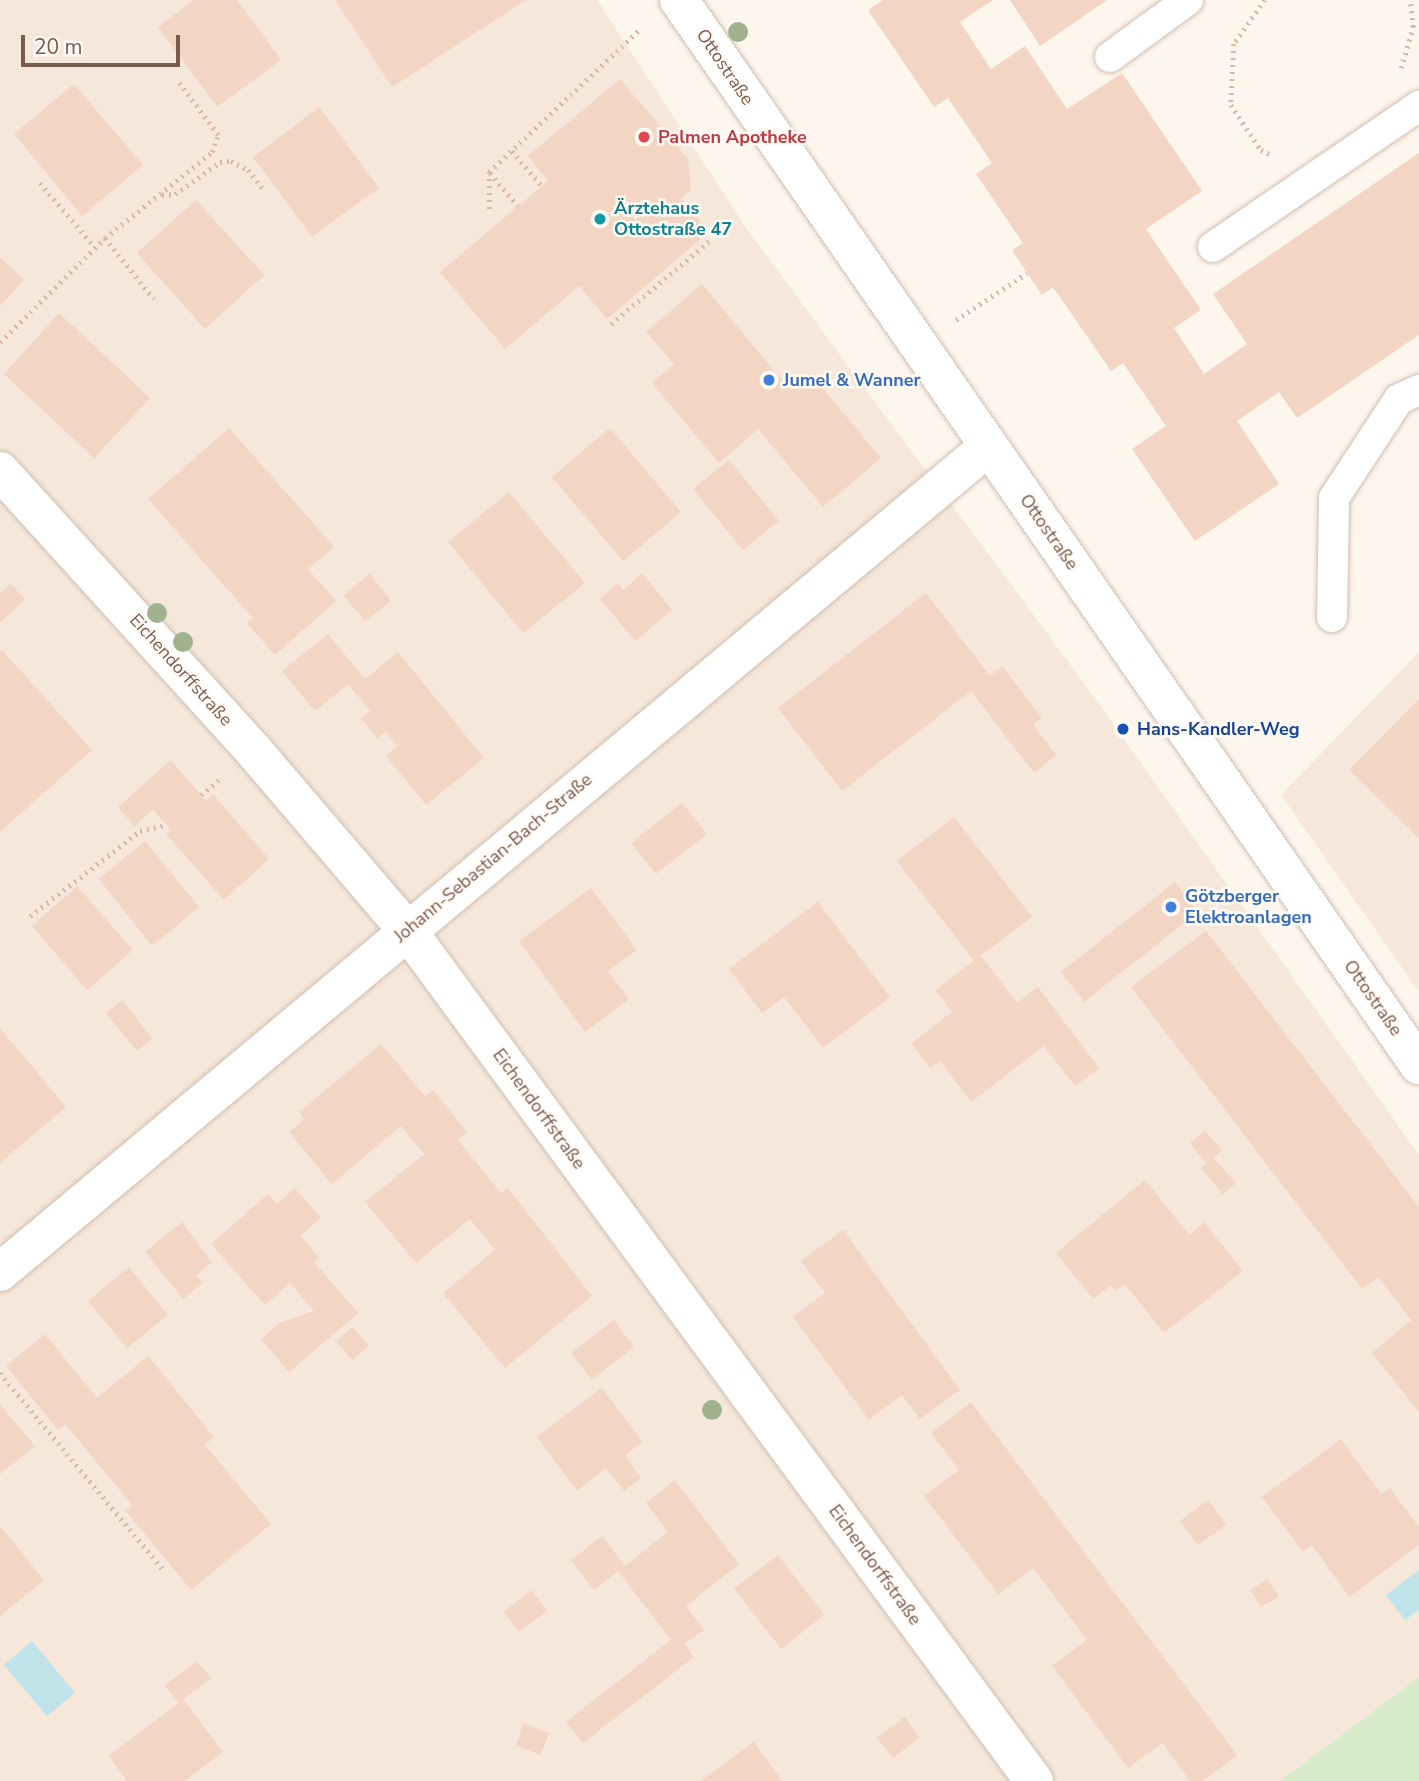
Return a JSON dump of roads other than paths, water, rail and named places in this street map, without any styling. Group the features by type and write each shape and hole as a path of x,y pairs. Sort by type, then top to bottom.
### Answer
{"street":[{"name":"Ottostraße","path":"679,0 1419,1065"},
{"name":"Johann-Sebastian-Bach-Straße","path":"0,1272 988,447"},
{"name":"Eichendorffstraße","path":"0,471 254,751 407,930 1034,1781"}],"lane":[{"path":"1110,57 1188,0"},
{"path":"1213,247 1419,106"},
{"path":"1332,617 1334,498 1399,399 1419,390"}],"water":[{"path":"1419,1570 1419,1610 1405,1620 1386,1595"},
{"path":"32,1641 75,1693 47,1716 4,1665"}],"place":[{"name":"Palmen Apotheke","path":"644,137"},
{"name":"Ärztehaus Ottostraße 47","path":"600,219"},
{"name":"Jumel & Wanner","path":"769,380"},
{"name":"Hans-Kandler-Weg","path":"1123,729"},
{"name":"Götzberger Elektroanlagen","path":"1171,907"}]}
